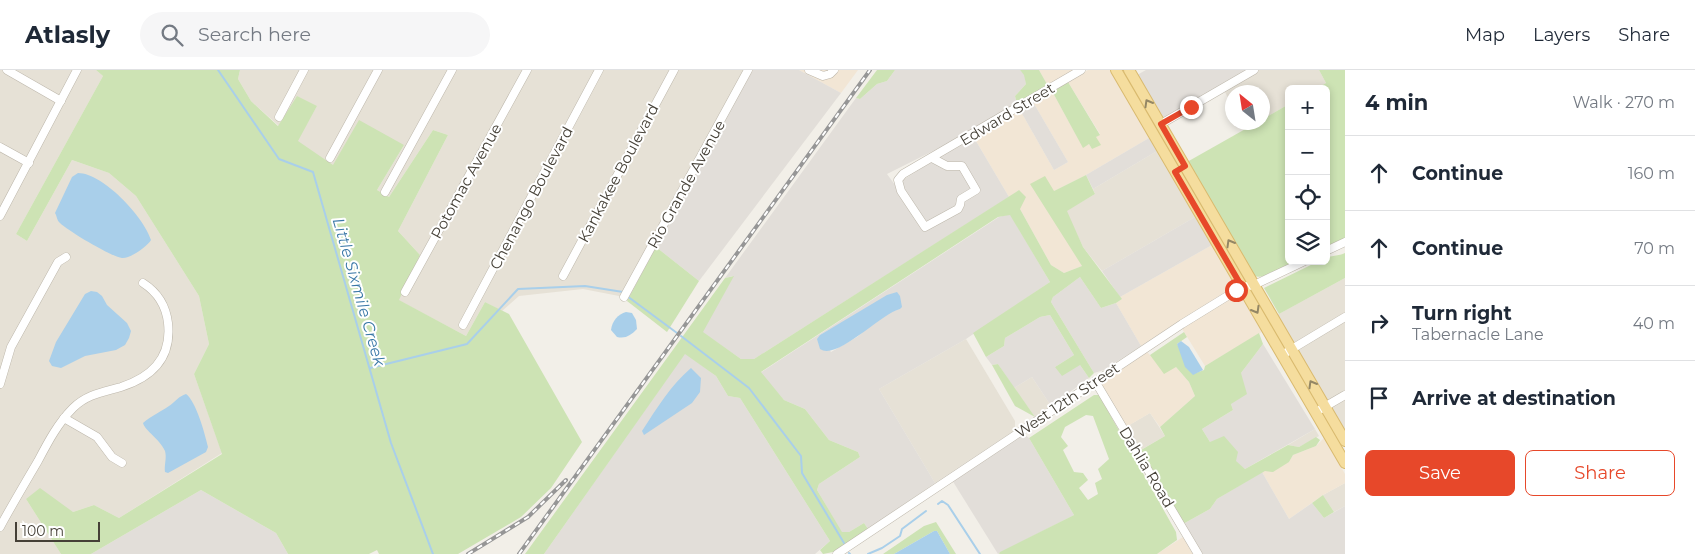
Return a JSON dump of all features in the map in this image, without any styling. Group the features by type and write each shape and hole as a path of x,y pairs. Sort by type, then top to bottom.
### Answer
{"main road":[{"path":"1116,70 1345,463"},
{"path":"1129,70 1345,441"}],"street":[{"path":"7,70 62,101"},
{"path":"0,216 77,70"},
{"path":"279,117 304,70"},
{"path":"330,158 378,70"},
{"path":"385,192 452,70"},
{"name":"Potomac Avenue","path":"405,292 527,70"},
{"name":"Chenango Boulevard","path":"463,325 600,70"},
{"name":"Kankakee Boulevard","path":"563,276 674,70"},
{"name":"Rio Grande Avenue","path":"624,297 748,70"},
{"path":"809,70 820,76 826,76 834,70"},
{"name":"Edward Street","path":"932,158 947,166 962,166 976,190 961,199 958,209 925,226 901,191 898,180 903,174 1081,70"},
{"path":"1161,124 1254,70"},
{"path":"0,147 29,163"},
{"path":"1175,172 1185,166"},
{"path":"1330,249 1345,242"},
{"path":"0,384 11,347 58,262 66,257"},
{"name":"West 12th Street","path":"837,554 1175,328 1242,287 1254,285 1296,265"},
{"path":"0,527 64,418 75,406 88,397 127,385 149,373 162,358 168,339 168,321 160,298 143,283"},
{"path":"1282,355 1345,317"},
{"name":"Dahlia Road","path":"1095,380 1198,554"},
{"path":"1315,412 1345,395"},
{"path":"64,418 97,437 112,457 122,463"}],"shaded area":[{"path":"0,70 96,70 103,76 16,234 27,241 72,160 109,173 136,196 199,296 209,344 194,374 222,453 119,518 94,505 73,512 26,499 61,554 0,554"},
{"path":"240,70 753,70 627,301 619,296 583,289 519,296 502,311 485,302 466,336 398,300 420,255 398,231 448,135 433,130 389,197 377,190 404,145 333,166 297,141 317,106 279,126 251,101 238,79"},
{"path":"753,70 799,70 841,93 699,281 656,247"},
{"path":"799,70 858,70 841,93"},
{"path":"895,70 1020,70 1025,75 1026,84 1015,96 1017,104 957,139 887,174 895,185 973,136 1009,197 754,359 741,359 702,332 733,276 725,278 856,98 860,99 877,84 887,81"},
{"path":"1039,70 1075,70 1048,86"},
{"path":"1088,70 1110,70 1149,138 1086,175 1054,191 1082,266 1064,273 1051,265 1020,209 1019,190 1009,197 973,136 1020,110 1054,170 1068,162 1033,102 1052,91 1083,147 1089,144 1092,149 1096,137 1100,134 1068,82"},
{"path":"1146,70 1258,70 1232,85 1225,85 1225,89 1166,124 1137,75"},
{"path":"1258,70 1319,70 1326,83 1323,85 1285,85 1285,106 1270,115 1270,85 1232,85"},
{"path":"1033,102 1068,162 1054,170 1020,110"},
{"path":"1149,138 1157,151 1093,189 1086,175"},
{"path":"1157,151 1195,217 1102,271 1083,247 1066,211 1095,194 1093,189"},
{"path":"1010,214 1050,282 966,339 879,389 935,483 868,529 864,523 849,532 842,533 817,490 819,484 860,457 858,452 829,440 805,409 784,400 760,373 999,217","holes":["900,309 879,319 857,337 831,352 820,335 850,318"]},
{"path":"1195,217 1212,245 1120,297 1102,271"},
{"path":"1212,245 1233,282 1233,287 1141,346 1116,303 1122,299 1120,297"},
{"path":"1080,277 1101,308 1116,303 1141,346 1104,370 1094,373 1051,302 1053,297"},
{"path":"1345,278 1345,432 1277,315"},
{"path":"1235,295 1241,296 1262,332 1205,366 1181,327"},
{"path":"1050,315 1074,355 1055,367 1080,365 1089,378 1051,406 1032,377 1014,388 998,364 992,365 986,357 1004,346 1005,338 1040,317"},
{"path":"966,339 1015,421 1015,430 935,483 879,389"},
{"path":"1263,344 1315,429 1245,469 1210,442 1202,429 1233,410 1231,404 1241,373"},
{"path":"1145,350 1150,355 1176,367 1189,382 1195,396 1160,427 1150,413 1126,427 1101,384 1102,379"},
{"path":"685,353 716,376 728,396 740,398 830,541 815,554 544,554"},
{"path":"1032,377 1051,406 1035,417 1014,388"},
{"path":"1150,413 1165,436 1139,451 1126,427"},
{"path":"1315,429 1319,436 1299,447 1288,445"},
{"path":"1022,433 1029,438 1074,515 998,554 952,480"},
{"path":"1324,438 1345,474 1345,483 1323,495 1289,519 1262,472 1289,462 1293,455 1316,446"},
{"path":"1262,472 1289,519 1312,503 1324,518 1345,506 1345,554 1201,554 1183,524 1210,509 1217,499"},
{"path":"1345,483 1345,506 1334,512 1323,495"},
{"path":"201,490 276,533 288,554 91,554"},
{"path":"1183,537 1193,554 1157,554"}],"green space":[{"path":"96,70 240,70 238,79 251,101 278,126 297,96 317,106 298,141 333,165 359,120 404,145 377,190 389,197 433,130 448,135 398,231 420,255 399,300 466,336 485,302 509,314 582,442 551,488 521,517 458,554 379,554 377,550 369,554 288,554 276,533 201,490 91,554 61,554 26,499 40,488 73,512 94,505 119,518 222,454 194,374 209,344 199,296 136,196 109,173 72,160 27,241 16,234 103,76"},
{"path":"877,70 895,70 887,81 877,84 860,99 856,98"},
{"path":"1020,70 1039,70 1048,86 1017,104 1015,96 1026,84 1024,75"},
{"path":"1319,70 1345,70 1345,239 1330,246 1330,85 1323,85 1326,83"},
{"path":"1068,82 1100,135 1096,137 1101,145 1092,149 1089,144 1083,148 1052,91"},
{"path":"1285,106 1285,265 1292,265 1259,277 1254,276 1187,162 1244,130 1270,130 1270,115"},
{"path":"1086,175 1095,194 1067,211 1083,247 1122,299 1101,308 1080,277 1053,297 1051,302 1094,373 1089,378 1080,365 1062,376 1055,367 1074,355 1050,315 1040,317 1005,338 1004,346 986,357 973,333 1050,282 1010,215 998,217 761,372 784,400 805,409 829,440 858,452 860,457 819,484 817,490 842,532 849,532 864,523 868,529 833,552 823,554 820,550 830,541 740,398 728,396 716,376 685,354 544,554 525,554 725,278 734,276 703,332 741,359 754,359 1019,190 1026,197 1020,209 1051,265 1064,273 1082,266 1030,184 1045,176 1054,191"},
{"path":"656,247 699,281 667,332 627,301"},
{"path":"1345,253 1345,278 1279,314 1264,288 1311,265 1330,265 1330,256"},
{"path":"1184,332 1187,337 1177,344 1193,374 1204,370 1205,366 1259,333 1263,344 1241,373 1247,394 1231,404 1233,410 1202,429 1210,442 1224,436 1238,452 1236,461 1245,469 1288,445 1299,447 1316,437 1320,440 1316,446 1293,455 1289,462 1273,472 1265,471 1217,499 1210,509 1183,524 1141,450 1165,436 1160,427 1195,396 1189,382 1176,367 1164,374 1150,355"},
{"path":"998,364 1035,417 1015,406 992,365"},
{"path":"1094,395 1099,395 1176,532 1177,540 1157,554 999,554 1074,515 1029,438","holes":["1086,415 1093,416 1109,459 1098,469 1102,479 1095,483 1098,494 1088,500 1079,488 1088,480 1083,473 1074,472 1063,450 1068,446 1061,437 1065,427"]},
{"path":"1323,495 1334,512 1324,518 1312,503"},
{"path":"936,522 956,554 950,554 937,531 934,531 894,554 883,554 924,526"}],"water":[{"path":"78,173 99,180 121,198 147,231 151,240 146,246 133,255 125,258 117,257 90,243 59,222 55,213 72,177"},
{"path":"91,291 97,292 102,296 107,305 127,323 131,331 129,338 125,345 116,350 85,356 61,368 52,366 49,361 56,342 85,294"},
{"path":"897,292 900,296 902,307 900,309 881,319 837,349 827,351 820,349 817,339 820,335 887,295"},
{"path":"626,312 632,313 636,320 637,329 628,336 617,337 611,330 614,321 618,316"},
{"path":"1181,341 1189,347 1203,370 1193,375 1185,367 1177,344"},
{"path":"691,368 701,378 700,392 692,403 644,435 642,431 659,405"},
{"path":"186,394 197,410 208,447 206,452 168,473 165,472 165,451 143,423"},
{"path":"937,531 950,554 894,554"}],"waterway":[{"name":"Little Sixmile Creek","path":"218,70 279,159 313,172 391,443 433,554"},
{"path":"370,368 467,344 518,289 585,286 623,292"},
{"path":"627,296 677,333"},
{"path":"681,336 749,388 801,456 802,473 844,543"},
{"path":"938,504 942,501 948,505 980,554"},
{"path":"868,554 882,548 900,536 902,529 926,511"}],"railway":[{"path":"519,554 870,70"},
{"path":"468,554 528,517 566,480"}],"route":[{"path":"1191,107 1161,124 1185,166 1175,172 1242,287 1236,290"}]}
